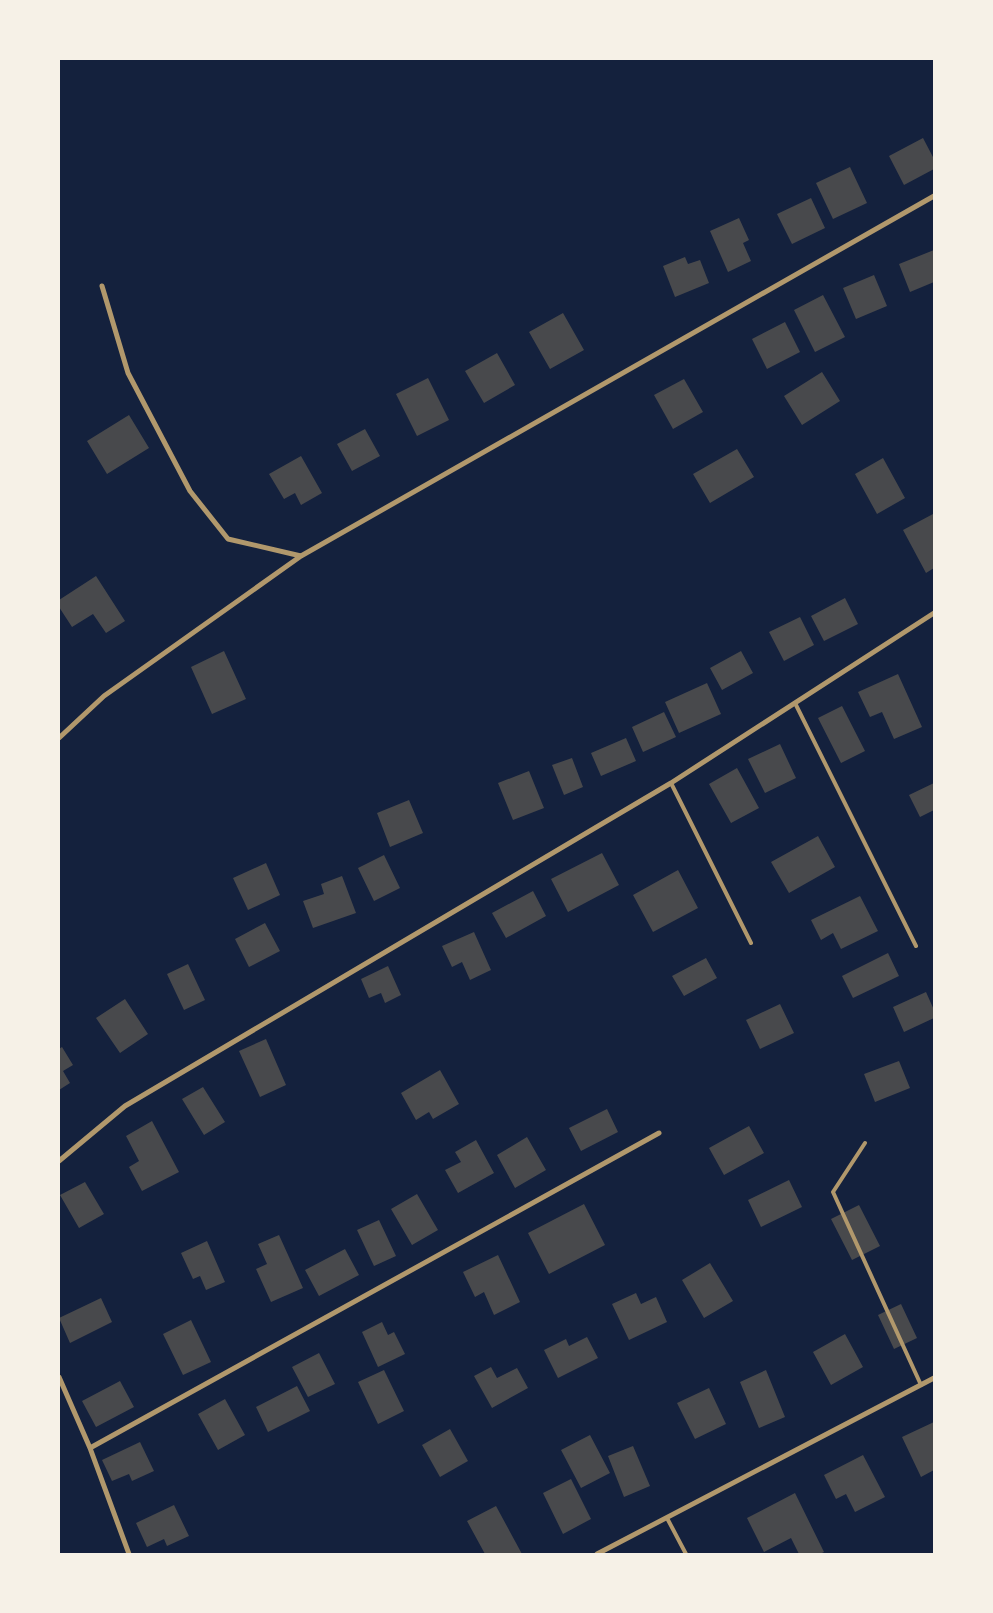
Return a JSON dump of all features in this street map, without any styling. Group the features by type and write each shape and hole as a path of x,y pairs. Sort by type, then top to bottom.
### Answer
{"street":[{"path":"59,738 104,696 301,556 934,196"},
{"path":"102,286 128,373 190,491 228,539 301,556"},
{"path":"59,1161 125,1106 671,783 934,613"},
{"path":"90,1448 659,1134"},
{"path":"59,1377 90,1448 129,1554"},
{"path":"597,1554 934,1378"}],"lane":[{"path":"795,703 916,946"},
{"path":"671,783 751,943"},
{"path":"865,1143 832,1192 920,1385"},
{"path":"667,1518 686,1554"}],"building":[{"path":"923,138 934,159 934,169 904,185 889,156"},
{"path":"850,167 867,203 833,219 816,183"},
{"path":"811,198 825,228 792,244 777,214"},
{"path":"739,218 749,240 743,243 751,261 728,272 710,231"},
{"path":"934,250 934,282 910,292 899,264"},
{"path":"685,257 688,264 700,260 709,283 675,297 663,266"},
{"path":"874,275 887,306 856,319 843,288"},
{"path":"823,295 845,337 815,352 794,310"},
{"path":"563,313 584,350 550,369 529,332"},
{"path":"785,322 800,352 767,369 752,339"},
{"path":"497,353 515,385 484,403 465,371"},
{"path":"822,372 840,401 802,425 784,396"},
{"path":"428,378 449,420 417,436 396,394"},
{"path":"684,379 703,412 673,429 654,395"},
{"path":"129,415 149,448 107,474 87,441"},
{"path":"365,429 380,456 352,471 337,444"},
{"path":"737,449 754,477 710,503 693,474"},
{"path":"301,456 322,493 301,505 295,493 284,499 269,474"},
{"path":"883,458 905,498 877,514 855,474"},
{"path":"933,514 934,568 926,573 903,530"},
{"path":"96,576 125,621 106,633 93,614 72,627 59,607 59,600"},
{"path":"845,598 858,624 824,641 811,616"},
{"path":"800,617 814,645 784,661 769,632"},
{"path":"224,651 246,699 212,714 191,667"},
{"path":"741,651 753,673 722,690 710,668"},
{"path":"898,674 922,727 894,739 882,712 870,717 858,692"},
{"path":"707,683 721,714 679,733 665,702"},
{"path":"842,706 865,751 841,763 818,718"},
{"path":"664,712 676,737 643,752 632,727"},
{"path":"626,738 636,761 601,776 591,753"},
{"path":"780,744 796,778 765,793 748,759"},
{"path":"572,758 583,787 564,795 552,765"},
{"path":"737,768 759,808 731,823 709,784"},
{"path":"529,771 544,808 513,820 498,783"},
{"path":"934,783 934,810 920,817 909,795"},
{"path":"409,800 423,833 390,847 377,813"},
{"path":"818,836 835,867 789,893 771,862"},
{"path":"602,853 619,885 568,912 551,879"},
{"path":"384,855 400,888 374,901 358,868"},
{"path":"266,863 280,895 248,910 233,878"},
{"path":"678,870 698,908 653,932 633,895"},
{"path":"342,876 356,913 313,928 303,901 324,894 321,884"},
{"path":"533,891 546,916 506,938 492,913"},
{"path":"860,896 878,931 841,949 833,933 821,940 811,920"},
{"path":"265,923 280,951 249,967 235,939"},
{"path":"474,932 491,970 470,980 462,962 452,967 442,946"},
{"path":"888,953 899,976 853,998 842,976"},
{"path":"706,958 717,978 684,996 672,976"},
{"path":"188,964 205,1000 184,1010 167,974"},
{"path":"388,966 401,995 385,1003 381,993 369,998 361,979"},
{"path":"926,992 934,1010 934,1018 904,1032 893,1007"},
{"path":"125,999 148,1034 120,1053 96,1018"},
{"path":"780,1004 794,1033 760,1049 746,1020"},
{"path":"266,1039 286,1085 260,1097 239,1051"},
{"path":"62,1047 73,1065 63,1071 70,1083 59,1090 59,1049"},
{"path":"899,1061 910,1088 875,1102 864,1074"},
{"path":"440,1070 459,1104 433,1119 429,1112 416,1120 401,1093"},
{"path":"203,1087 225,1122 204,1135 182,1099"},
{"path":"607,1109 618,1132 581,1151 569,1128"},
{"path":"152,1121 179,1172 142,1191 129,1167 139,1161 126,1136"},
{"path":"749,1126 764,1153 724,1175 709,1148"},
{"path":"527,1137 546,1170 515,1188 497,1155"},
{"path":"476,1140 494,1173 458,1193 445,1170 461,1162 455,1152"},
{"path":"789,1180 802,1207 761,1227 748,1200"},
{"path":"85,1182 104,1214 79,1228 60,1195"},
{"path":"417,1194 438,1230 412,1245 391,1209"},
{"path":"584,1204 605,1245 549,1274 528,1233"},
{"path":"859,1205 880,1246 852,1260 831,1219"},
{"path":"379,1220 396,1256 374,1266 357,1230"},
{"path":"279,1235 303,1288 271,1302 256,1269 267,1264 258,1244"},
{"path":"207,1241 225,1282 206,1290 200,1276 193,1279 181,1253"},
{"path":"345,1249 359,1275 319,1296 305,1270"},
{"path":"498,1255 520,1302 494,1315 484,1292 475,1297 463,1272"},
{"path":"710,1263 733,1301 704,1318 682,1280"},
{"path":"636,1293 641,1304 656,1297 667,1322 629,1340 612,1304"},
{"path":"101,1298 112,1322 70,1343 59,1318"},
{"path":"901,1304 917,1338 894,1349 878,1315"},
{"path":"191,1320 211,1362 183,1375 163,1334"},
{"path":"382,1322 388,1335 394,1332 405,1354 378,1367 362,1332"},
{"path":"845,1334 863,1367 831,1385 813,1352"},
{"path":"587,1337 598,1358 558,1378 544,1350 566,1339 569,1346"},
{"path":"319,1353 335,1384 308,1397 292,1367"},
{"path":"491,1367 497,1378 517,1368 528,1388 492,1408 474,1376"},
{"path":"384,1370 404,1411 378,1424 358,1382"},
{"path":"766,1370 785,1417 759,1428 740,1382"},
{"path":"120,1381 134,1407 96,1427 82,1401"},
{"path":"297,1386 310,1411 268,1432 256,1407"},
{"path":"709,1388 726,1424 695,1439 677,1403"},
{"path":"225,1399 245,1435 218,1450 198,1414"},
{"path":"934,1422 934,1470 921,1477 902,1437"},
{"path":"450,1429 468,1461 440,1477 422,1445"},
{"path":"590,1435 610,1473 581,1488 561,1450"},
{"path":"140,1442 154,1471 132,1481 129,1474 112,1481 102,1460"},
{"path":"633,1446 650,1486 624,1497 608,1456"},
{"path":"863,1455 885,1497 855,1512 846,1494 836,1499 824,1475"},
{"path":"571,1479 591,1519 563,1534 543,1493"},
{"path":"795,1493 824,1552 820,1554 799,1554 791,1538 764,1552 747,1518"},
{"path":"174,1505 189,1536 167,1546 164,1539 147,1547 136,1523"},
{"path":"496,1506 522,1554 485,1554 467,1521"}]}
